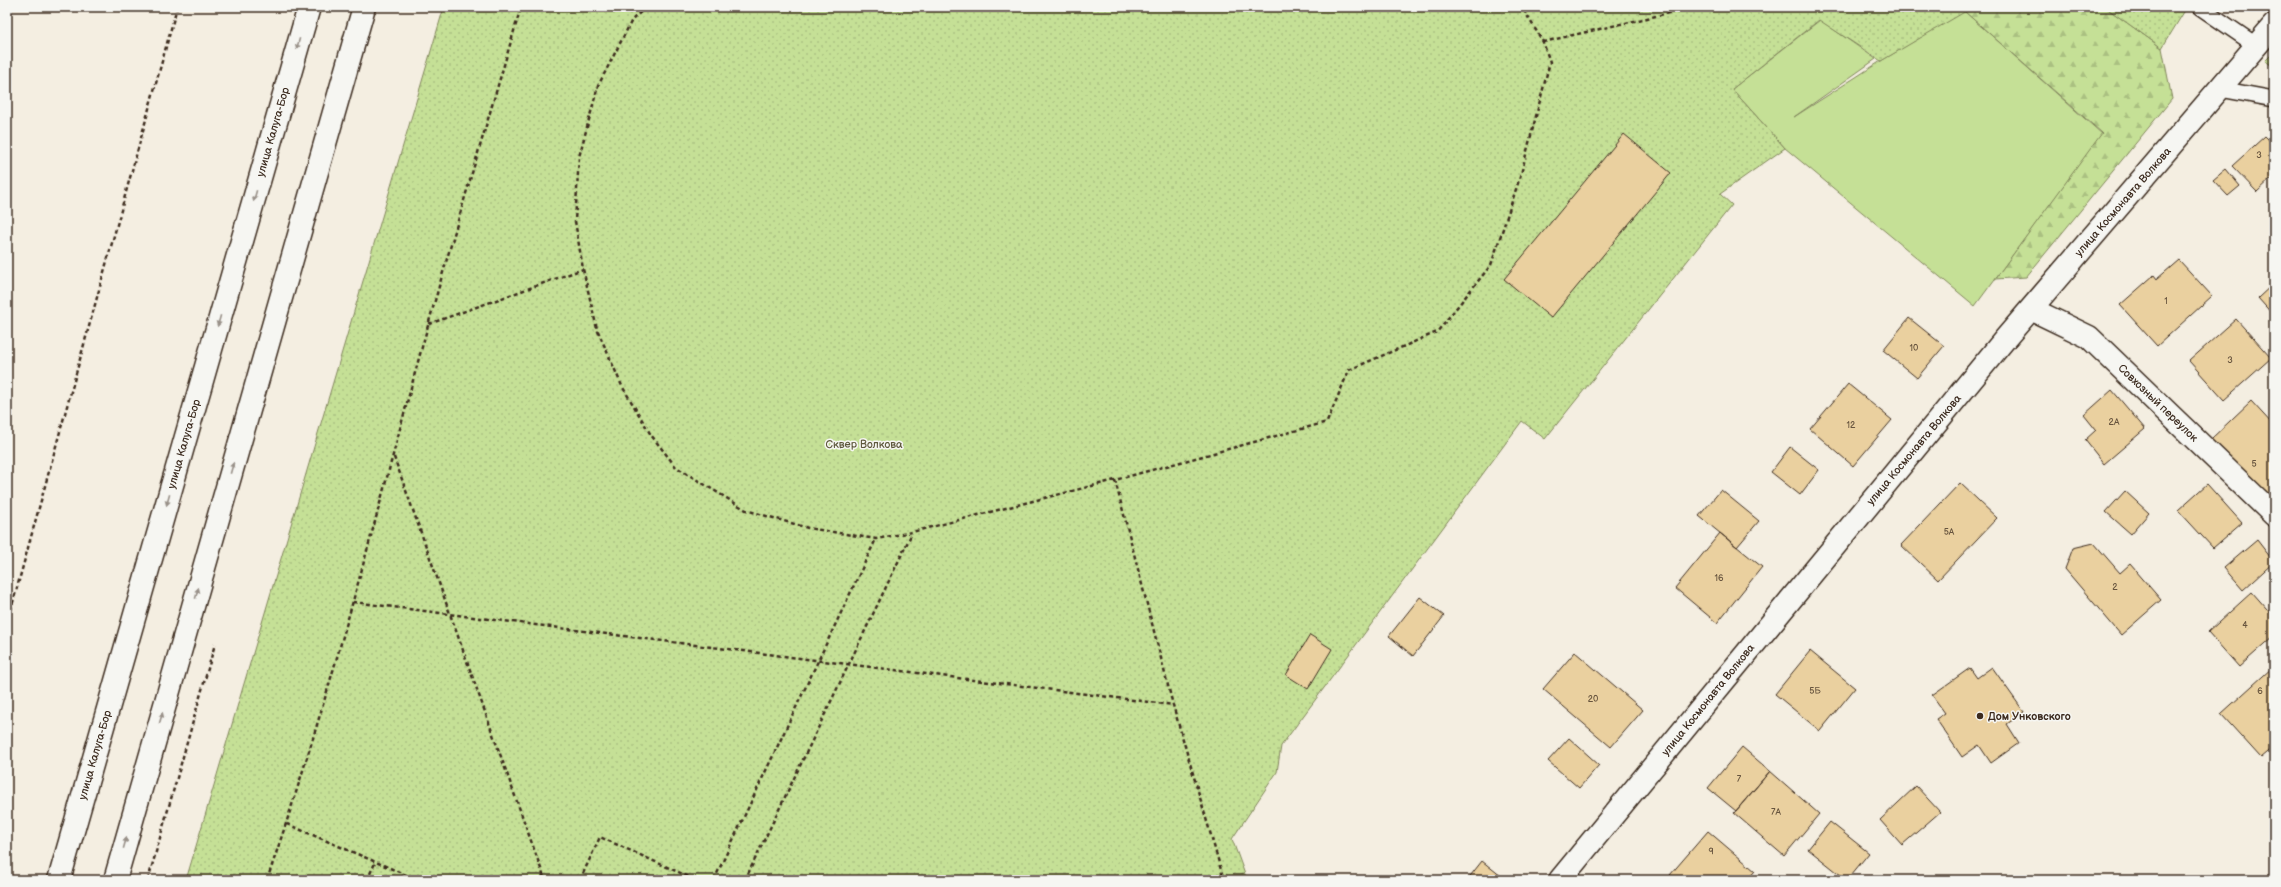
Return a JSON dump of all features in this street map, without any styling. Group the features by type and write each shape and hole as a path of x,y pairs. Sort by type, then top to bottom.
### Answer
{"main road":[{"name":"улица Калуга-Бор","path":"59,880 309,7"},
{"path":"114,880 364,7"},
{"name":"улица Космонавта Волкова","path":"1560,880 2031,308 2274,25"},
{"name":"Совхозный переулок","path":"2031,308 2089,337 2274,515"}],"lane":[{"path":"2200,7 2257,46"},
{"path":"2220,89 2274,99"}],"path":[{"path":"7,624 177,7"},
{"path":"267,880 287,824 353,602 394,457 429,324 521,7"},
{"path":"646,7 632,20 598,86 579,157 575,221 583,269 598,329 622,386 651,435 676,467 746,510 808,528 876,539 912,532 1115,480 1327,422 1349,370 1436,332 1492,264 1521,174 1550,62 1543,42 1522,7"},
{"path":"1543,42 1695,7"},
{"path":"429,324 583,269"},
{"path":"394,457 545,880"},
{"path":"1115,480 1173,705 1224,880"},
{"path":"744,880 912,532"},
{"path":"714,880 820,661 876,539"},
{"path":"353,602 1173,705"},
{"path":"287,824 418,880"},
{"path":"580,880 600,837 696,880"},
{"path":"367,880 376,861"}],"green space":[{"name":"Сквер Волкова","path":"444,7 1973,7 1881,61 1819,20 1732,89 1785,148 1720,194 1732,205 1545,439 1522,421 1281,746 1277,772 1232,839 1247,880 186,880"},
{"path":"1973,7 2105,7 2162,48 2172,99 2026,277 1995,279 2102,133 1964,11"},
{"path":"2105,7 2187,7 2162,48"},
{"path":"1964,11 2102,134 1975,306 1785,148 1732,89 1820,20 1876,59 1794,117 1881,61"},
{"path":"2274,52 2274,67 2265,61"}],"building":[{"path":"1624,134 1671,173 1551,318 1504,279"},
{"path":"2265,136 2274,145 2274,176 2257,192 2232,166"},
{"path":"2226,169 2240,186 2228,196 2213,180"},
{"path":"2179,260 2212,296 2157,346 2120,305 2154,275 2157,279"},
{"path":"2274,283 2274,316 2258,298"},
{"path":"1909,318 1944,346 1917,378 1883,350"},
{"path":"2236,319 2271,358 2224,400 2189,361"},
{"path":"1848,384 1892,420 1853,466 1810,429"},
{"path":"2112,390 2145,429 2104,464 2085,440 2096,430 2084,415"},
{"path":"2251,401 2274,426 2274,488 2265,497 2211,439"},
{"path":"1790,447 1819,470 1800,495 1771,472"},
{"path":"1960,483 1997,518 1938,580 1901,545"},
{"path":"2207,484 2242,523 2213,548 2178,510"},
{"path":"1721,490 1759,521 1737,547 1699,516"},
{"path":"2125,491 2149,513 2131,534 2106,512"},
{"path":"1720,533 1762,567 1717,623 1675,588"},
{"path":"2257,540 2274,562 2243,590 2224,568"},
{"path":"2094,543 2120,573 2130,564 2161,600 2121,635 2065,569 2073,548"},
{"path":"2252,592 2274,617 2274,636 2239,667 2208,632"},
{"path":"1420,597 1444,616 1413,656 1389,636"},
{"path":"1310,635 1332,649 1308,689 1286,675"},
{"path":"1810,651 1855,688 1820,731 1775,694"},
{"path":"1575,652 1643,710 1611,747 1543,689"},
{"name":"Дом Унковского","path":"1992,667 2024,712 2007,724 2019,743 1991,763 1979,745 1962,757 1936,719 1945,713 1932,695 1970,668 1977,678"},
{"path":"2273,667 2274,747 2261,758 2221,714"},
{"path":"1569,738 1599,765 1579,788 1548,761"},
{"path":"1742,747 1770,771 1736,811 1708,788"},
{"path":"1770,771 1819,814 1784,856 1734,813"},
{"path":"1916,786 1940,812 1902,845 1880,820"},
{"path":"1830,822 1869,853 1847,880 1808,849"},
{"path":"1708,831 1755,871 1747,880 1676,880 1670,875"},
{"path":"1482,861 1506,880 1467,880"}],"place":[{"name":"Дом Унковского","path":"1980,716"}]}
